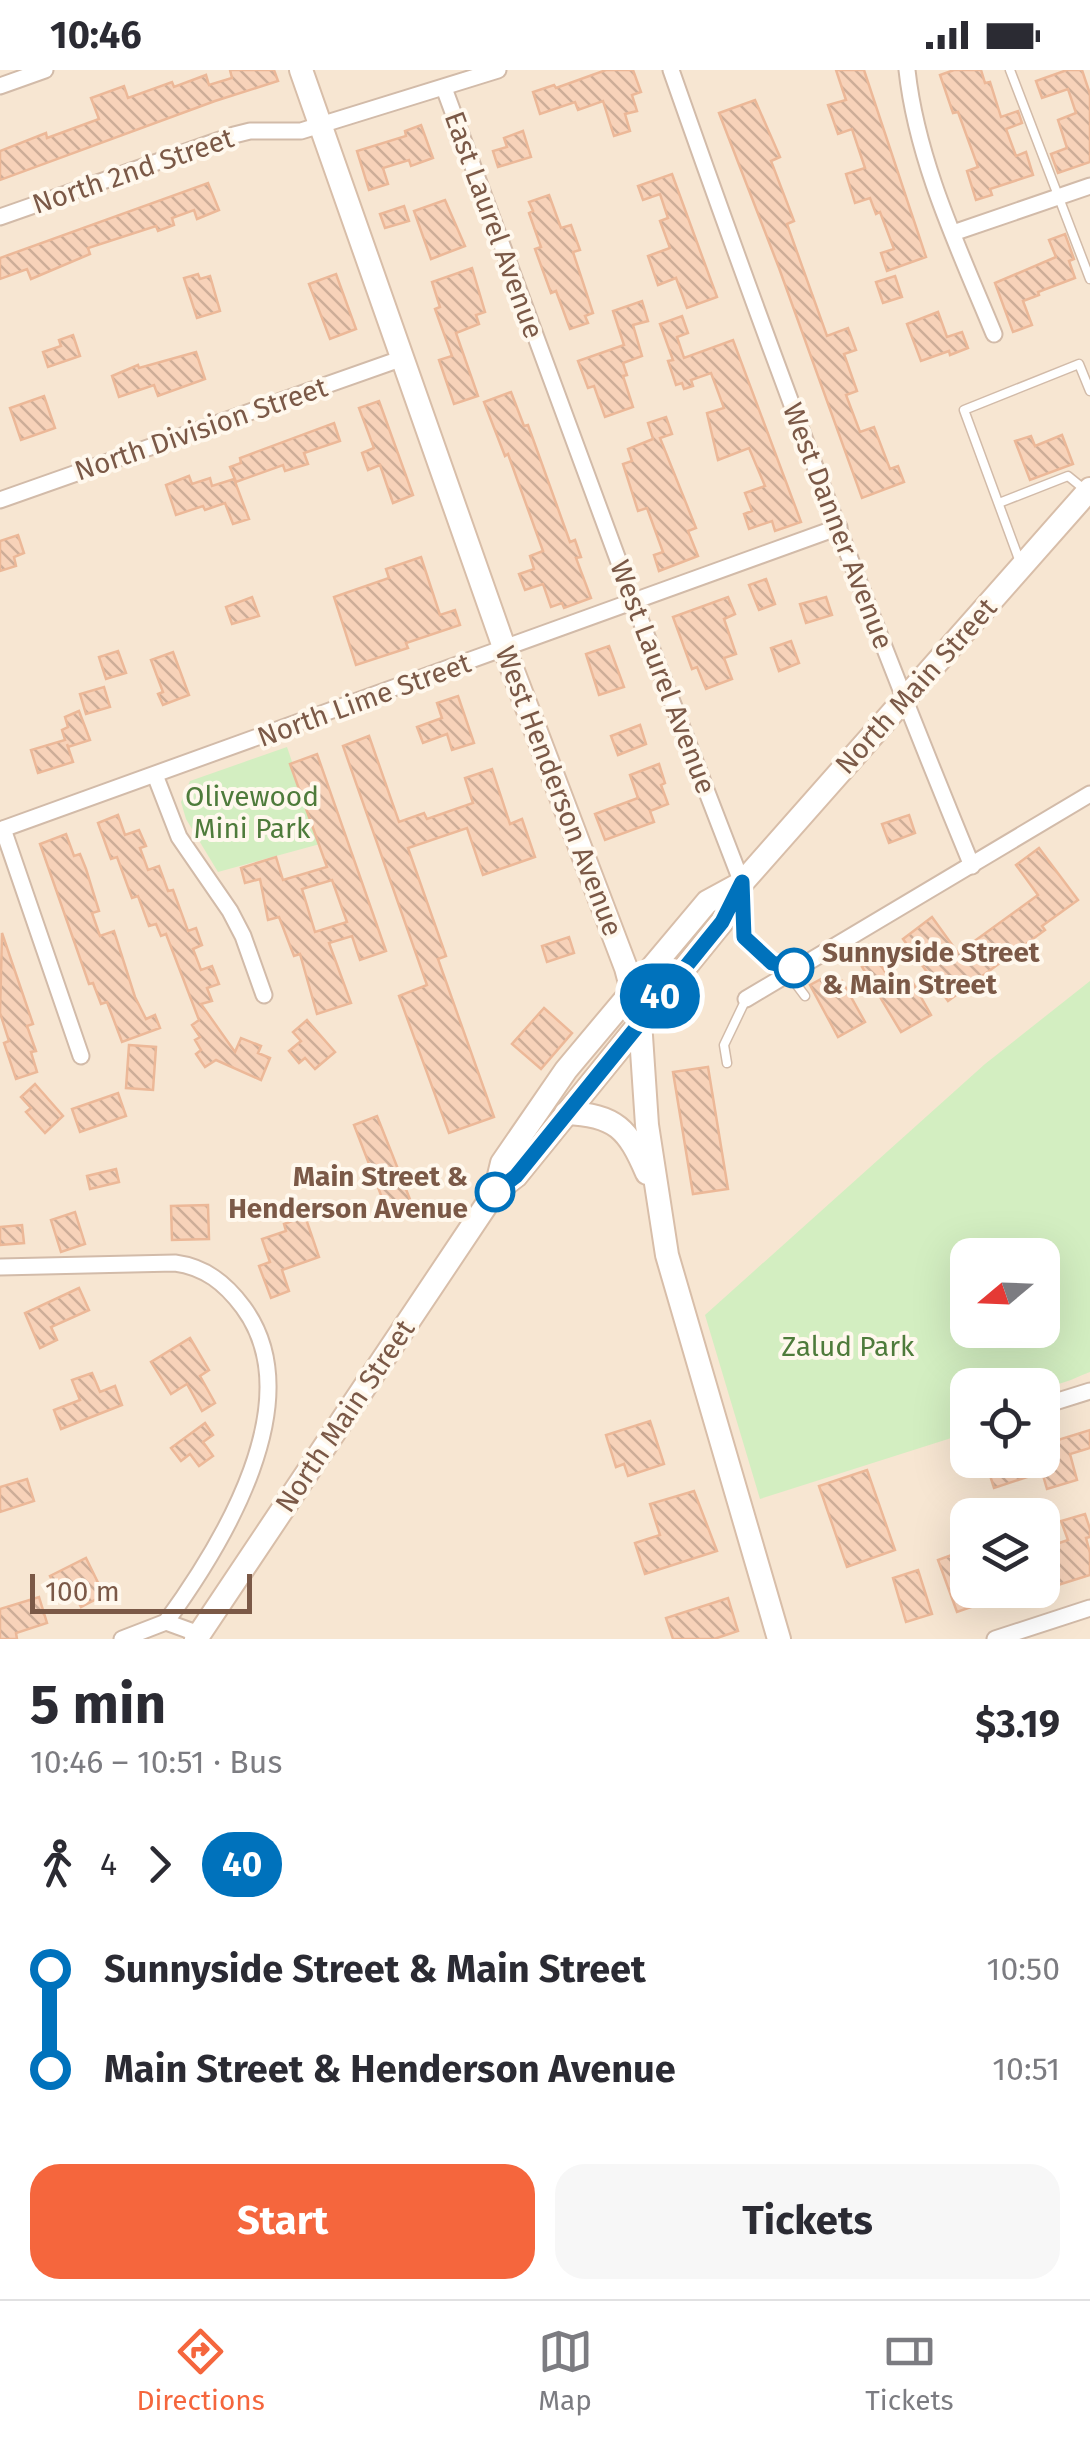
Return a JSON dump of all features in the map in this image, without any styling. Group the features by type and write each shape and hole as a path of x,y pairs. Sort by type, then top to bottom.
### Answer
{"main road":[{"name":"West Henderson Avenue","path":"302,70 505,650 633,989 640,1021 656,1192 680,1306 780,1639"},
{"name":"North Main Street","path":"198,1636 495,1192 516,1176 722,922 742,882 1089,490"},
{"name":"North Main Street","path":"495,1192 502,1164 566,1070 707,902 742,882"},
{"path":"566,1113 603,1118 616,1124 628,1135 656,1192"}],"street":[{"path":"0,86 44,70"},
{"name":"North 2nd Street","path":"0,217 234,135 301,130 498,70"},
{"name":"West Danner Avenue","path":"672,70 750,296 904,700 972,866"},
{"path":"908,70 920,141 994,334"},
{"name":"East Laurel Avenue","path":"444,88 545,361"},
{"path":"953,232 1090,186"},
{"name":"North Division Street","path":"0,500 403,358"},
{"name":"West Laurel Avenue","path":"545,361 742,882 744,937 772,963 791,970"},
{"name":"North Lime Street","path":"1,829 505,650 839,526"},
{"path":"155,775 178,837 242,936 264,996"},
{"path":"746,999 1090,794"},
{"path":"1,829 81,1056"},
{"path":"0,1267 175,1263 194,1266 234,1296 256,1329 268,1383 260,1443 230,1519 203,1569 166,1622 122,1639"},
{"path":"1060,1400 1090,1391"},
{"path":"995,1639 1090,1608"},
{"path":"166,1622 198,1636"}],"lane":[{"path":"1010,70 1090,279"},
{"path":"1022,566 964,410 1079,364 1090,391"},
{"path":"999,504 1068,476 1089,490"},
{"path":"791,970 805,996"},
{"path":"727,1064 724,1045 746,999"}],"shaded area":[{"path":"0,70 1090,70 1090,1639 0,1639"}],"green space":[{"name":"Olivewood Mini Park","path":"287,747 320,844 218,872 186,819 181,802 190,781"},
{"name":"Zalud Park","path":"1090,981 1090,1372 1060,1384 1060,1368 950,1368 950,1438 760,1499 705,1315 985,1064"}],"building":[{"path":"230,70 274,70 278,81 0,180 0,151 99,119 91,98 124,86 128,98 206,75 209,85 232,78"},
{"path":"606,70 633,70 641,92 632,95 637,111 625,114 630,131 614,136 603,101 578,110 575,102 540,114 533,92"},
{"path":"836,70 864,70 926,257 887,271 881,253 894,249 880,212 876,214 870,198 855,203 846,174 865,168 852,129 838,134 828,105 846,100"},
{"path":"954,70 981,70 985,83 990,82 1001,117 1018,111 1022,123 1006,129 1016,156 1026,152 1033,175 990,189 992,195 976,200 967,171 978,167 940,75"},
{"path":"1067,70 1082,70 1090,94 1090,162 1058,173 1051,154 1067,148 1058,120 1076,113 1068,89 1042,98 1036,81"},
{"path":"755,100 780,157 771,161 794,221 787,224 827,336 848,328 856,350 844,354 857,391 846,395 860,432 874,427 890,469 898,466 904,482 862,498 719,113"},
{"path":"421,125 433,158 411,166 409,160 383,168 388,184 369,190 357,151 406,136 405,131"},
{"path":"523,131 531,157 498,167 493,151 507,147 504,138"},
{"path":"672,174 717,297 687,308 676,278 658,285 648,256 670,248 660,221 668,218 660,194 643,200 638,186"},
{"path":"208,183 219,210 197,219 194,210 172,218 174,225 158,231 156,226 88,248 90,254 31,279 27,269 0,279 0,258"},
{"path":"549,195 561,228 571,225 580,250 573,252 593,313 585,316 588,323 570,329 535,249 541,247 529,213 533,211 529,202"},
{"path":"445,200 465,246 431,259 414,211"},
{"path":"404,206 409,221 385,228 380,214"},
{"path":"1065,234 1074,259 1069,261 1075,278 1023,301 1032,325 1013,332 995,283 1056,257 1049,240"},
{"path":"472,268 485,312 476,315 479,324 456,333 478,396 454,404 439,360 452,356 435,309 440,307 432,282"},
{"path":"198,274 200,279 210,276 220,311 197,318 184,278"},
{"path":"336,274 356,329 330,339 309,284"},
{"path":"895,276 902,297 883,303 876,282"},
{"path":"642,301 648,321 633,325 642,356 623,363 633,407 605,417 594,386 588,388 578,361 624,345 613,311"},
{"path":"938,312 947,337 962,332 968,348 921,361 907,324"},
{"path":"682,316 688,333 677,337 684,358 733,340 801,522 775,531 772,521 749,529 744,514 752,511 745,493 765,486 749,448 718,460 707,413 724,408 711,373 691,380 693,386 684,389 682,383 676,385 668,361 673,360 660,324"},
{"path":"73,335 80,356 48,367 43,352 61,346 59,340"},
{"path":"196,352 205,379 158,396 154,385 119,397 112,376 138,365 139,368"},
{"path":"511,392 524,426 528,425 570,542 575,540 581,557 576,558 591,598 564,608 562,603 551,607 543,584 525,590 519,574 534,569 530,556 543,551 508,454 505,456 484,402"},
{"path":"44,396 55,428 21,440 10,408"},
{"path":"379,401 413,495 393,503 380,465 368,470 362,453 374,448 359,408"},
{"path":"666,417 672,434 660,438 696,528 688,531 698,556 659,571 654,555 663,552 647,508 638,511 623,464 632,461 628,449 653,439 648,423"},
{"path":"334,423 340,441 304,453 308,464 285,471 283,465 236,482 230,467 241,463 240,458"},
{"path":"1062,435 1073,464 1030,480 1015,441 1031,436 1035,446"},
{"path":"189,476 192,484 210,478 212,486 234,479 249,519 233,524 225,503 176,515 166,485"},
{"path":"18,535 24,553 14,557 16,566 0,571 0,541"},
{"path":"421,557 440,615 455,610 460,625 356,665 334,597 389,578 386,569"},
{"path":"766,579 775,604 759,610 749,585"},
{"path":"252,597 259,616 232,624 226,607"},
{"path":"728,597 735,614 724,619 736,654 724,658 732,679 706,689 697,667 692,669 673,617"},
{"path":"826,597 832,615 806,623 800,604"},
{"path":"791,641 799,663 779,671 771,648"},
{"path":"609,646 624,687 599,695 586,654"},
{"path":"118,651 126,673 106,679 99,657"},
{"path":"173,652 189,695 163,705 158,694 163,692 151,660"},
{"path":"104,687 110,707 86,714 80,694"},
{"path":"458,696 474,743 452,750 447,734 423,743 417,727 442,718 437,703"},
{"path":"79,711 90,740 68,747 73,762 38,773 31,750 65,740 65,717"},
{"path":"640,725 646,744 618,755 611,736"},
{"path":"369,736 399,822 424,813 427,819 473,803 465,778 492,769 510,824 522,819 535,857 483,875 467,828 408,848 446,956 438,959 494,1117 449,1133 399,996 427,985 343,746"},
{"path":"317,754 386,951 360,960 352,936 329,943 351,1003 317,1014 300,954 294,956 279,917 268,920 260,879 245,883 241,868 276,857 283,880 327,867 290,764","holes":["332,880 347,922 315,932 302,889"]},
{"path":"659,764 668,804 650,811 654,822 605,840 595,814 638,798 630,775"},
{"path":"118,815 125,835 139,830 146,846 140,848 148,870 159,866 168,891 173,890 188,931 196,928 202,945 193,949 201,970 212,966 219,984 207,988 212,1001 201,1004 235,1052 241,1038 261,1046 258,1053 270,1058 261,1080 216,1060 205,1067 196,1054 201,1050 195,1040 200,1037 192,1025 199,1020 166,934 161,936 156,924 149,926 138,896 132,898 117,857 111,859 98,823"},
{"path":"909,815 915,833 889,843 882,824"},
{"path":"66,834 74,856 80,854 86,869 99,911 92,913 100,936 114,931 135,997 146,1019 155,1015 160,1028 122,1042 107,1002 101,1004 93,983 89,984 40,844"},
{"path":"1039,848 1078,900 1042,926 1045,930 948,1001 903,939 932,917 958,953 1038,895 1016,865"},
{"path":"2,933 33,1024 27,1026 36,1051 31,1052 37,1072 16,1079 4,1043 9,1041 0,1013"},
{"path":"569,937 574,953 547,962 542,946"},
{"path":"877,958 897,992 913,983 931,1015 901,1032 862,967"},
{"path":"825,977 831,987 842,981 865,1022 838,1037 810,985"},
{"path":"544,1008 572,1033 541,1069 512,1044"},
{"path":"307,1020 335,1052 315,1069 305,1058 299,1063 289,1051 301,1041 293,1032"},
{"path":"129,1045 156,1047 153,1090 126,1088"},
{"path":"708,1067 728,1189 693,1194 673,1072"},
{"path":"35,1084 63,1116 45,1133 26,1112 31,1108 21,1097"},
{"path":"118,1093 126,1116 80,1132 72,1109"},
{"path":"377,1116 413,1207 389,1216 354,1125"},
{"path":"116,1169 119,1182 90,1189 87,1176"},
{"path":"208,1205 209,1239 172,1240 171,1206"},
{"path":"75,1212 85,1244 61,1252 51,1220"},
{"path":"305,1216 319,1257 282,1270 289,1291 271,1298 259,1266 270,1262 262,1239 286,1231 284,1224"},
{"path":"22,1225 24,1243 0,1245 0,1227"},
{"path":"79,1288 89,1310 51,1327 57,1340 40,1348 25,1313"},
{"path":"190,1338 209,1370 200,1376 215,1403 202,1411 187,1384 171,1394 151,1362"},
{"path":"92,1373 100,1392 115,1386 122,1405 61,1429 54,1410 80,1400 72,1380"},
{"path":"650,1421 664,1464 628,1476 624,1464 616,1467 606,1435"},
{"path":"205,1423 213,1435 203,1442 213,1456 199,1466 190,1454 181,1461 171,1448"},
{"path":"1090,1430 1090,1448 1070,1454 1077,1480 1047,1489 1044,1478 1060,1478 1060,1439"},
{"path":"867,1470 895,1550 847,1567 819,1486"},
{"path":"991,1478 1024,1478 994,1488"},
{"path":"27,1479 34,1501 0,1512 0,1487"},
{"path":"694,1491 717,1551 645,1574 635,1543 660,1535 650,1504"},
{"path":"1085,1514 1090,1529 1090,1537 1086,1538 1090,1575 1060,1584 1060,1543 1068,1540 1061,1521"},
{"path":"950,1556 950,1593 938,1560"},
{"path":"86,1558 104,1595 81,1607 69,1584 57,1590 50,1576"},
{"path":"918,1570 932,1614 906,1622 893,1578"},
{"path":"39,1597 47,1623 16,1633 17,1639 0,1639 0,1609"},
{"path":"728,1598 738,1631 714,1639 673,1639 666,1618"}],"bus line":[{"name":"40","path":"495,1192 516,1176 722,922 742,882 740,912 744,937 772,963 794,968"}],"place":[{"name":"Sunnyside Street & Main Street","path":"794,968"},
{"name":"Main Street & Henderson Avenue","path":"495,1192"}]}
